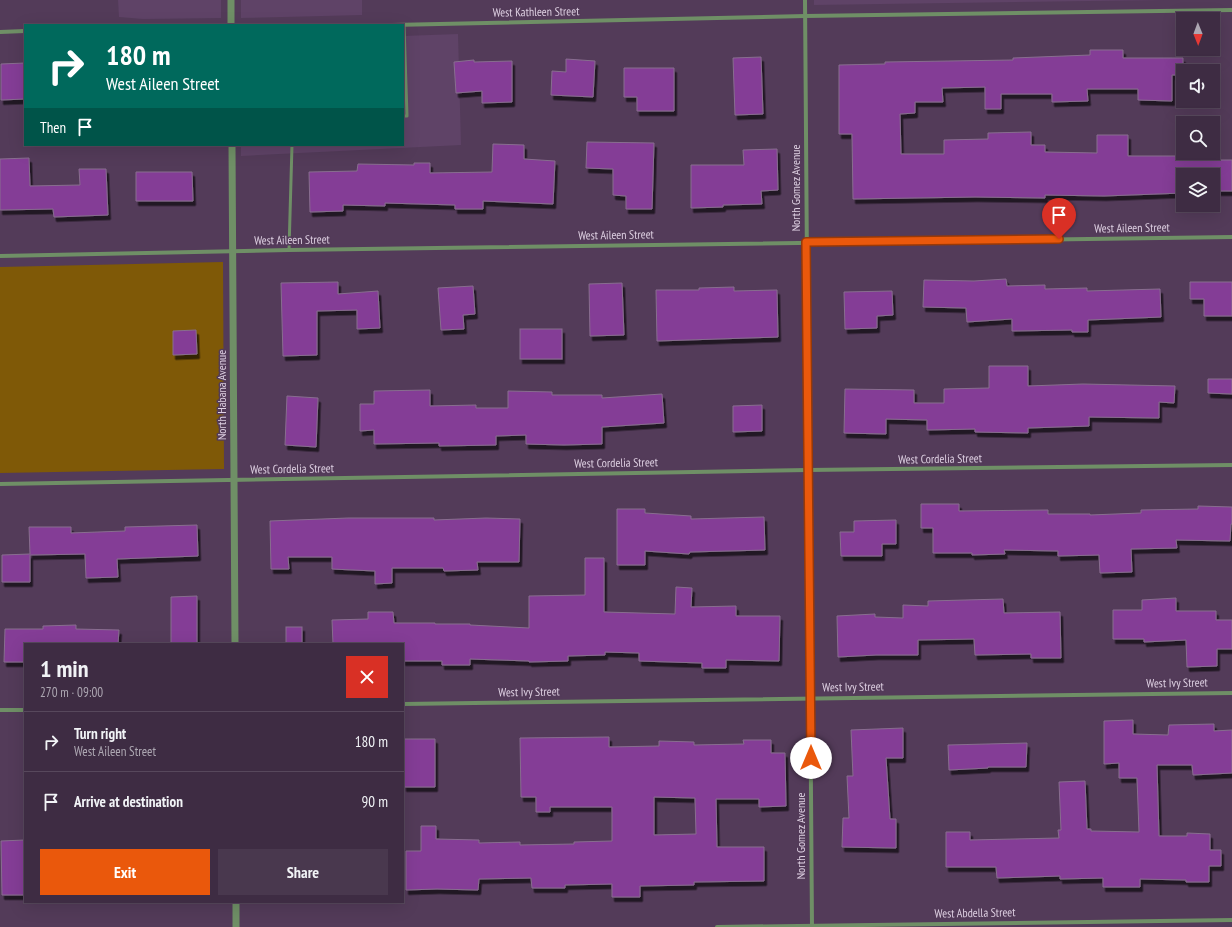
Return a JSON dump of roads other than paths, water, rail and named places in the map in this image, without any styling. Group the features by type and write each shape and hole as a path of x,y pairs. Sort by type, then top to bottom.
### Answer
{"street":[{"path":"231,0 231,24"},
{"name":"North Gomez Avenue","path":"805,0 812,926"},
{"name":"West Kathleen Street","path":"404,25 805,16 1232,10"},
{"path":"0,32 24,31"},
{"name":"North Habana Avenue","path":"232,146 235,643"},
{"name":"West Aileen Street","path":"0,256 806,242 1232,237"},
{"name":"West Cordelia Street","path":"0,484 808,470 1232,465"},
{"name":"West Ivy Street","path":"404,704 810,697 1232,693"},
{"path":"0,710 24,710"},
{"path":"236,903 236,927"},
{"name":"West Abdella Street","path":"717,927 1232,920"}],"lane":[{"path":"404,25 407,116 404,116"},
{"path":"289,250 292,146"}]}
